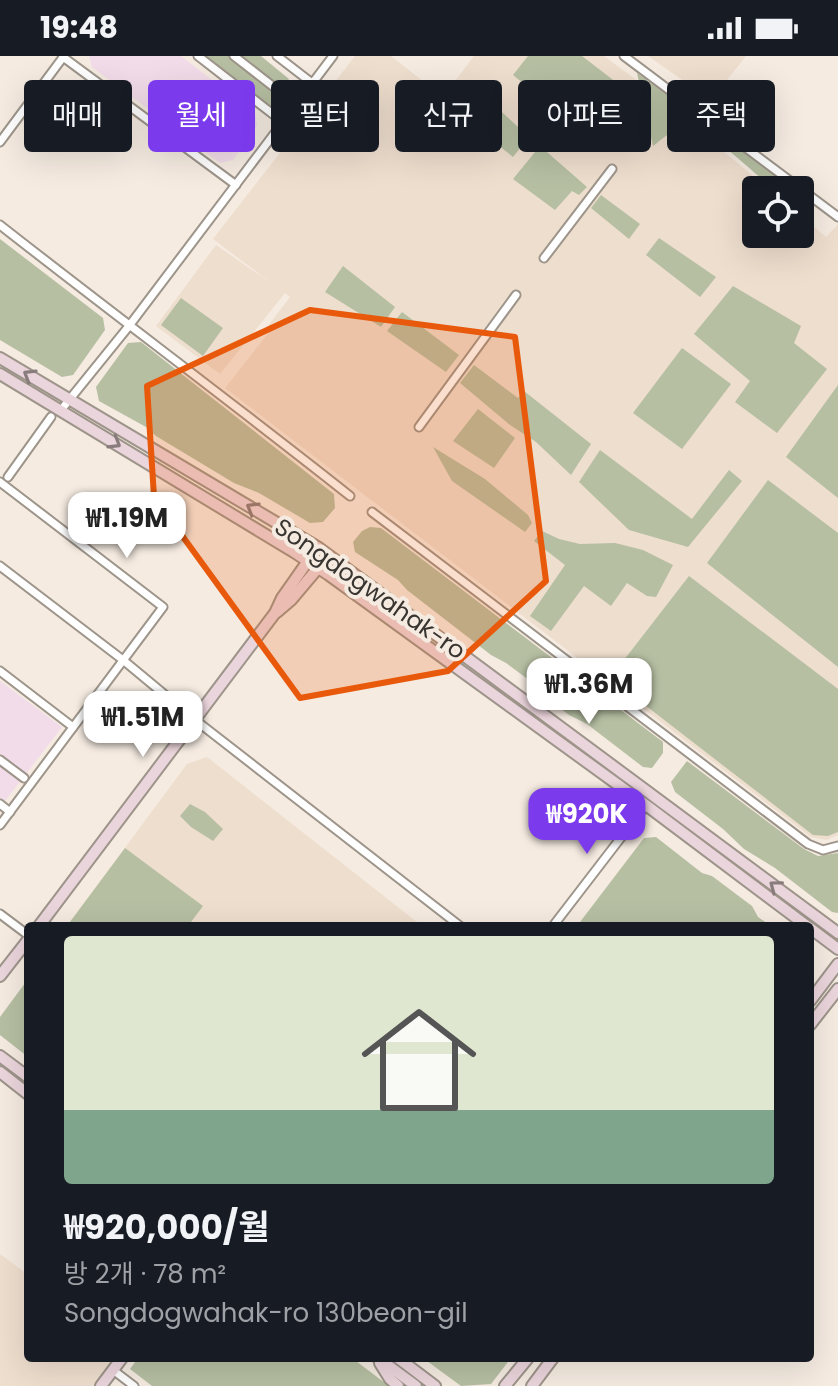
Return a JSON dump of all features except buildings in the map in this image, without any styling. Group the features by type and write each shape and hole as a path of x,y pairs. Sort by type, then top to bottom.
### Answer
{"main road":[{"name":"Songdogwahak-ro","path":"0,358 319,548 838,933"},
{"name":"Songdogwahak-ro","path":"0,374 313,565 646,805 801,922"},
{"path":"42,922 275,613 282,598 313,565"},
{"name":"Songdogwahak-ro","path":"814,931 834,946"},
{"path":"0,976 24,943"},
{"path":"814,996 838,964"},
{"path":"814,1020 838,989"},
{"path":"0,1056 24,1074"},
{"path":"0,1072 24,1091"},
{"path":"101,1386 119,1362"},
{"path":"379,1362 398,1386"},
{"path":"383,1362 416,1386"},
{"path":"403,1362 435,1386"},
{"path":"505,1386 525,1362"},
{"path":"513,1386 532,1362"},
{"path":"532,1386 550,1362"}],"street":[{"path":"0,142 64,56 236,185"},
{"path":"198,56 271,113"},
{"path":"234,56 271,85"},
{"path":"277,56 308,80"},
{"path":"314,80 333,56"},
{"path":"627,57 838,217"},
{"path":"61,410 129,326 271,138"},
{"path":"544,258 612,169"},
{"path":"0,225 350,496"},
{"path":"419,427 516,295"},
{"path":"8,477 51,417"},
{"path":"0,482 163,607 0,825"},
{"path":"372,512 808,844 823,850 838,846"},
{"path":"0,566 455,922"},
{"path":"0,671 73,727"},
{"path":"0,760 24,778"},
{"path":"0,804 10,812"},
{"path":"556,922 646,805"},
{"path":"0,914 24,935"},
{"path":"113,1370 134,1386"}],"highlighted area":[{"path":"310,310 515,337 546,581 448,671 300,698 154,497 147,386"}],"shaded area":[{"path":"89,56 181,56 212,80 148,80 148,109 132,97 132,80 109,80 92,67"},
{"path":"355,56 391,56 421,80 395,80 395,152 502,152 502,80 456,80 474,56 604,56 637,80 518,80 518,152 651,152 651,91 667,105 667,152 724,152 753,176 742,176 742,248 814,248 814,227 826,237 838,224 838,835 827,840 811,837 225,388 270,331 267,327 290,297 285,293 220,374 156,326 216,245 271,283 213,239 281,152 379,152 379,80 336,80"},
{"path":"648,56 746,56 727,80 682,80"},
{"path":"205,152 238,152 233,160 220,163"},
{"path":"0,681 62,727 2,805 0,804"},
{"path":"207,757 417,922 70,922 187,764"},
{"path":"0,1254 24,1272 24,1362 127,1362 107,1386 0,1386"}],"green space":[{"path":"205,56 261,56 289,79 271,80 271,107 255,95 255,80 236,80"},
{"path":"528,56 582,56 613,80 519,80 513,75"},
{"path":"651,83 667,95 667,135 653,146"},
{"path":"502,112 518,127 518,151 513,157 502,148"},
{"path":"535,152 547,152 587,187 579,195 572,191 555,210 513,179"},
{"path":"730,152 744,152 777,176 760,176"},
{"path":"601,195 640,224 629,239 591,208"},
{"path":"659,238 716,277 700,297 646,255"},
{"path":"0,239 103,318 105,330 73,375 62,377 0,340"},
{"path":"343,266 395,307 381,327 325,292"},
{"path":"733,286 801,326 794,343 827,369 777,433 735,402 750,381 694,334"},
{"path":"181,298 223,328 203,356 161,325"},
{"path":"402,312 459,355 446,372 387,331"},
{"path":"141,342 334,494 335,508 323,522 310,523 259,493 234,483 99,401 96,387 128,343"},
{"path":"682,348 731,384 682,449 633,413"},
{"path":"474,365 518,398 524,391 591,444 571,475 536,442 510,425 460,383"},
{"path":"838,385 838,498 786,457"},
{"path":"478,409 515,438 494,468 453,441"},
{"path":"433,447 485,479 528,515 532,523 525,532 452,481"},
{"path":"600,450 692,519 729,470 742,481 688,547 629,530 579,482"},
{"path":"768,480 838,533 838,667 707,563"},
{"path":"370,527 381,528 663,742 663,753 652,768 643,767 587,724 569,715 548,699 541,689 491,655 398,580 355,552 353,542"},
{"path":"542,531 580,544 615,543 643,550 673,565 656,597 647,596 627,583 611,606 584,586 551,631 530,616 565,565 534,541"},
{"path":"689,576 838,689 838,832 828,836 813,835 610,678"},
{"path":"687,761 804,849 818,856 838,853 838,913 832,912 775,868 744,849 675,792 671,782"},
{"path":"190,804 205,812 223,829 213,841 180,816"},
{"path":"656,837 752,906 765,922 580,922 644,838"},
{"path":"125,848 203,906 191,922 70,922"},
{"path":"24,984 24,1054 0,1035 0,1017"},
{"path":"135,1362 357,1362 389,1386 152,1386 130,1369"},
{"path":"428,1362 508,1362 491,1384 461,1386"}]}
